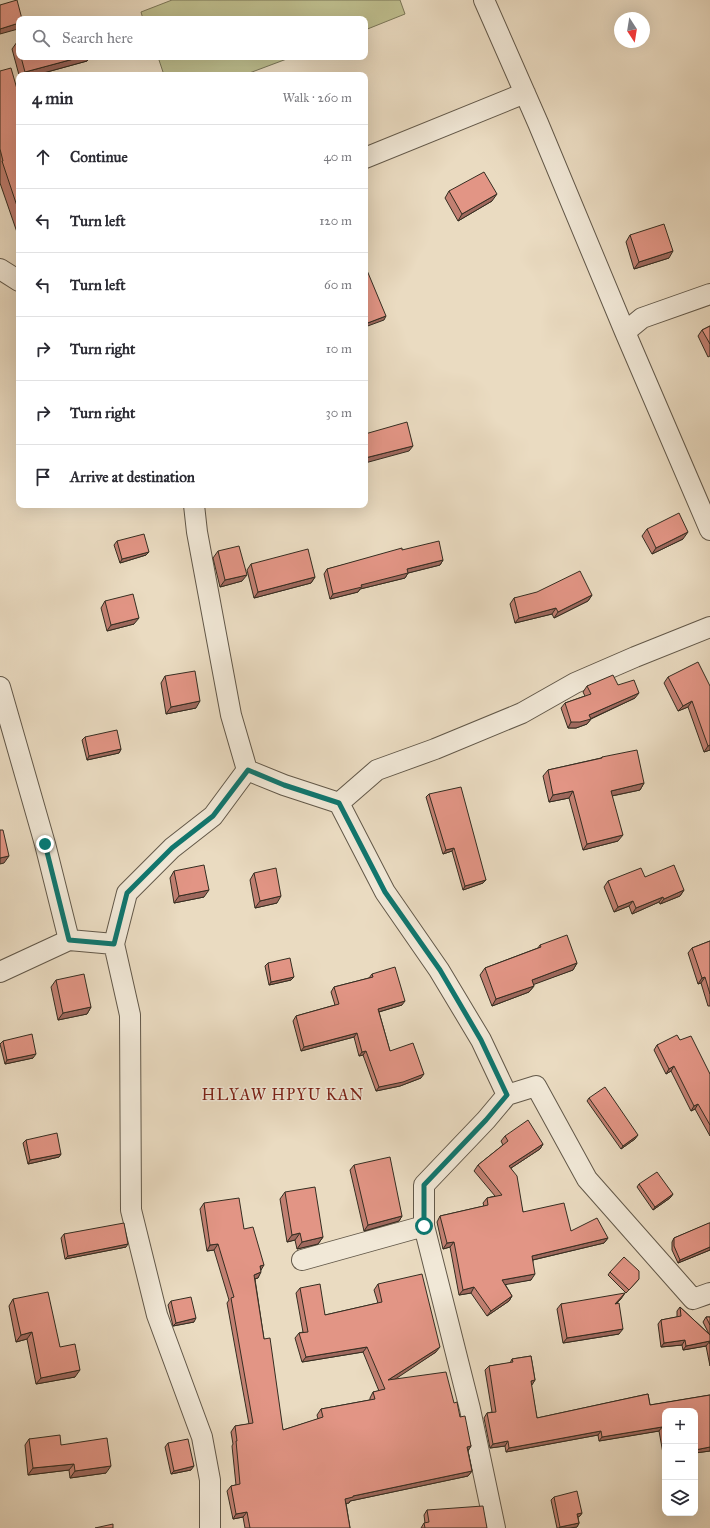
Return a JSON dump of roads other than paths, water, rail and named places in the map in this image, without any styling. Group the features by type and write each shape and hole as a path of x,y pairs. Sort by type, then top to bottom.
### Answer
{"street":[{"path":"484,0 525,93 624,332 710,530"},
{"path":"368,157 525,93"},
{"path":"0,269 16,279"},
{"path":"624,332 642,318 710,294"},
{"path":"194,508 197,532 231,715 248,770"},
{"path":"339,803 377,770 435,749 522,714 575,683 710,627"},
{"path":"0,687 45,844 69,940"},
{"path":"248,770 284,785 339,803 385,892 440,970 481,1040 507,1095"},
{"path":"210,1528 210,1480 202,1437 157,1315 131,1210 130,1015 114,944 127,893 172,848 213,816 248,770"},
{"path":"0,972 69,940 114,944"},
{"path":"495,1528 470,1410 424,1226 424,1185 486,1120 507,1095 536,1086 587,1179 694,1299 710,1293"},
{"path":"302,1260 424,1226"}],"district":[{"name":"HLYAW HPYU KAN","path":"283,1094"}]}
